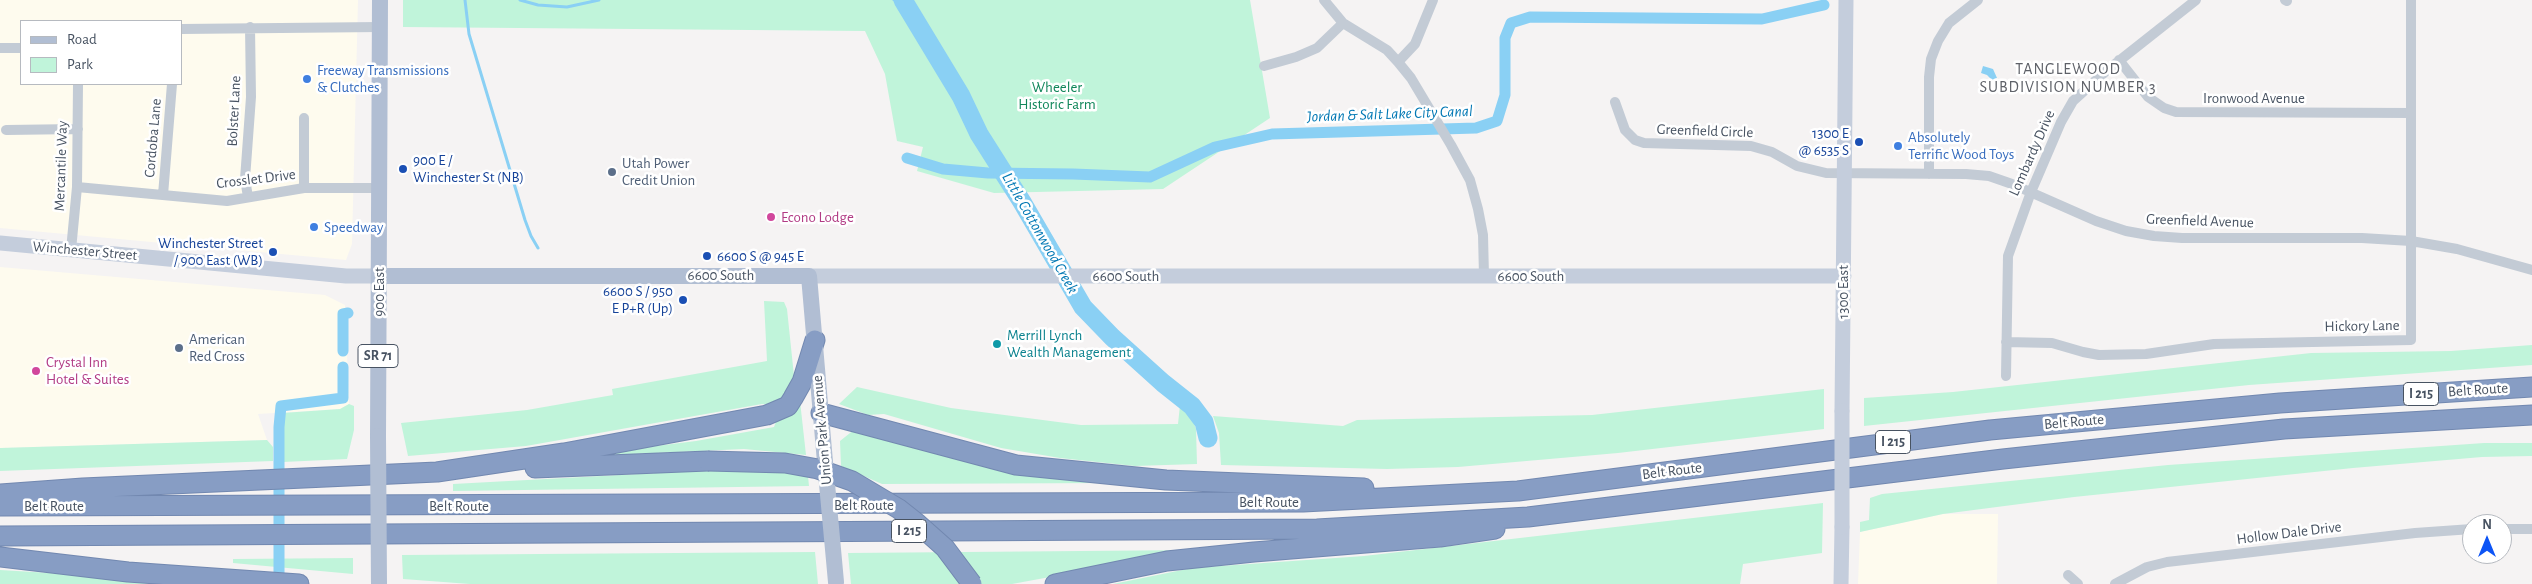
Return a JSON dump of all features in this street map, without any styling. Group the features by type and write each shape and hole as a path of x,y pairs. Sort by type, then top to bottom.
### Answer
{"highway":[{"path":"437,472 564,453 779,411 788,406 802,382 815,340"},
{"name":"Belt Route","path":"0,506 1293,502 1518,491 1990,430 2280,403 2532,387"},
{"path":"821,413 1016,465 1166,480 1478,493"},
{"name":"Belt Route","path":"0,536 1317,529 1528,516 2284,429 2532,416"},
{"path":"0,494 83,488 708,461 785,463 818,469 852,481 899,509 945,548 972,584"},
{"path":"1055,584 1167,562 1254,552 1440,537 1816,482"},
{"path":"0,557 128,572 299,584"}],"main road":[{"name":"900 East","path":"378,584 380,0"},
{"name":"1300 East","path":"1841,584 1846,0"},
{"name":"Winchester Street","path":"0,243 339,275 379,276"},
{"name":"6600 South","path":"379,276 1844,276"},
{"name":"Union Park Avenue","path":"809,276 836,583"}],"street":[{"path":"1324,0 1343,23 1387,50 1411,78 1438,123 1470,180 1483,235 1484,276"},
{"path":"1398,62 1414,44 1433,0"},
{"path":"1930,174 1929,77 1931,59 1938,41 1950,23 1978,0"},
{"name":"Lombardy Drive","path":"2006,376 2008,256 2031,192 2061,122 2073,101 2119,60 2196,0"},
{"name":"Hickory Lane","path":"2006,342 2052,343 2098,355 2146,354 2214,344 2411,340 2411,0"},
{"path":"1264,66 1296,58 1317,48 1343,23"},
{"name":"Bolster Lane","path":"248,197 245,179 251,97 250,27"},
{"path":"182,29 380,27"},
{"path":"0,48 20,48"},
{"name":"Ironwood Avenue","path":"2119,60 2153,102 2176,112 2411,113"},
{"name":"Mercantile Way","path":"71,250 77,187 78,85"},
{"name":"Cordoba Lane","path":"163,195 172,85"},
{"name":"Greenfield Circle","path":"1614,102 1626,130 1640,142 1751,146 1772,152 1808,170 1844,174"},
{"path":"304,118 304,188"},
{"path":"6,130 78,129"},
{"name":"Greenfield Avenue","path":"1844,174 1989,176 2104,224 2154,236 2182,238 2362,238 2411,241 2466,251 2532,270"},
{"name":"Crosslet Drive","path":"77,187 227,200 304,188 379,188"},
{"path":"2512,529 2532,529"},
{"name":"Hollow Dale Drive","path":"2114,584 2148,567 2167,562 2414,533 2462,530"},
{"path":"2068,575 2078,584"}],"shaded area":[{"path":"0,0 358,0 352,244 346,260 0,228"},
{"path":"0,267 325,295 345,305 349,404 340,409 258,414 267,440 0,448"},
{"path":"1943,514 1998,514 1997,584 1858,584 1860,532"}],"green space":[{"name":"Wheeler Historic Farm","path":"403,0 1250,0 1270,118 1163,189 994,193 917,171 923,147 897,141 885,74 865,31 403,27"},
{"path":"764,301 784,302 787,309 794,376 793,383 786,397 772,405 762,404 526,446 408,456 401,423 527,410 613,395 612,389 767,361"},
{"path":"2532,345 2532,365 2249,385 1864,426 1864,398 1953,392 2311,353 2451,351"},
{"path":"857,387 951,408 1081,425 1178,424 1180,405 1191,415 1196,429 1197,464 1135,466 1060,458 1001,448 884,414 868,415 839,404"},
{"path":"1824,389 1824,429 1618,453 1458,467 1387,469 1221,465 1219,433 1213,416 1343,426 1357,420 1592,415"},
{"path":"800,401 806,455 744,449 567,457 696,441 774,427 777,419"},
{"path":"349,404 354,406 354,430 347,459 283,462 282,413 340,409"},
{"path":"855,429 1113,483 882,484 841,466 840,441"},
{"path":"267,440 273,447 273,461 0,471 0,448"},
{"path":"2484,443 2532,443 2532,456 2482,457 2353,468 2074,497 1943,514 1860,532 1860,522 1869,520 1870,498 1882,494 2168,465"},
{"path":"731,469 772,470 808,476 809,486 453,491 453,484"},
{"path":"1823,503 1822,553 1743,564 1740,584 1113,584 1192,568 1364,556"},
{"path":"1197,550 1012,584 851,584 848,553"},
{"path":"815,552 818,584 470,584 403,579 402,555"},
{"path":"353,558 353,574 233,563 233,559"},
{"path":"0,570 134,578 217,584 0,584"}],"water":[{"path":"892,0 910,0 914,17"},
{"path":"1983,66 1993,69 1997,78 1992,80 1987,75 1981,73"}],"waterway":[{"path":"465,0 469,34 525,220 538,248"},
{"path":"520,0 538,5 567,7 599,0"},
{"name":"Little Cottonwood Creek","path":"903,0 961,96 979,134 1022,202 1083,307 1112,337 1163,383 1192,406 1204,422 1208,438"},
{"name":"Jordan & Salt Lake City Canal","path":"907,158 943,169 988,173 1150,177 1215,147 1272,134 1476,128 1497,121 1505,95 1505,38 1511,23 1530,17 1762,19 1824,5"},
{"name":"Jordan & Salt Lake City Canal","path":"343,351 343,314 348,313"},
{"name":"Jordan & Salt Lake City Canal","path":"279,584 279,427 281,406 343,398 343,367"}],"place":[{"name":"Freeway Transmissions & Clutches","path":"307,79"},
{"name":"1300 E @ 6535 S","path":"1859,142"},
{"name":"Absolutely Terrific Wood Toys","path":"1898,146"},
{"name":"900 E / Winchester St (NB)","path":"403,169"},
{"name":"Utah Power Credit Union","path":"612,172"},
{"name":"Econo Lodge","path":"771,217"},
{"name":"Speedway","path":"314,227"},
{"name":"Winchester Street / 900 East (WB)","path":"273,252"},
{"name":"6600 S @ 945 E","path":"707,256"},
{"name":"6600 S / 950 E P+R (Up)","path":"683,300"},
{"name":"Merrill Lynch Wealth Management","path":"997,344"},
{"name":"American Red Cross","path":"179,348"},
{"name":"Crystal Inn Hotel & Suites","path":"36,371"}],"district":[{"name":"TANGLEWOOD SUBDIVISION NUMBER 3","path":"2068,78"}]}
